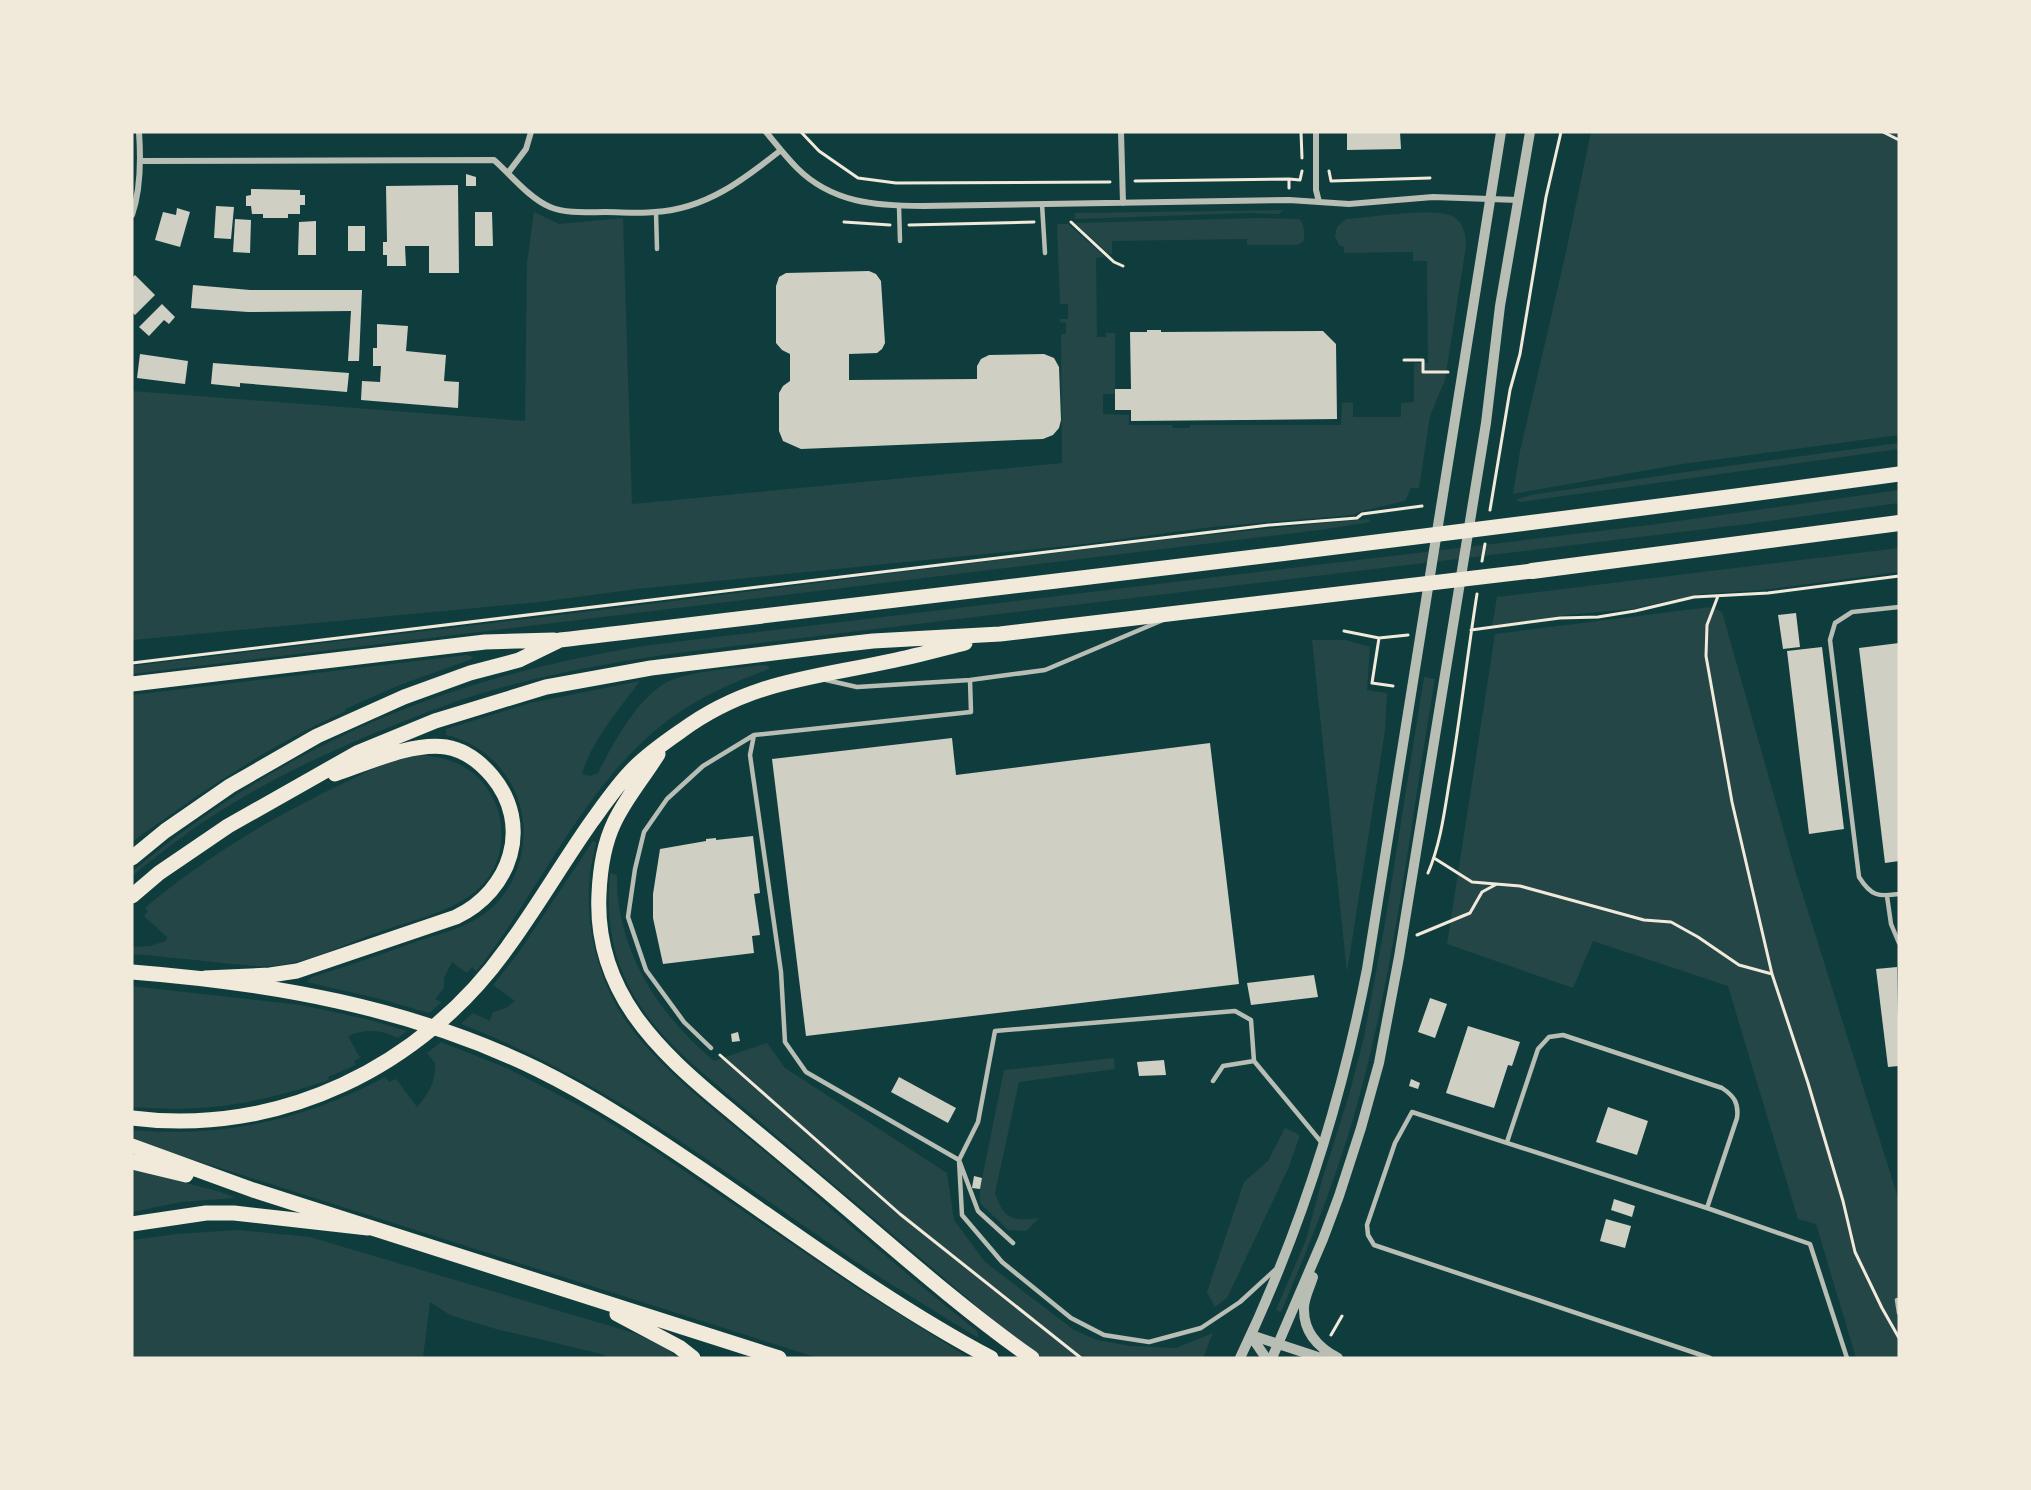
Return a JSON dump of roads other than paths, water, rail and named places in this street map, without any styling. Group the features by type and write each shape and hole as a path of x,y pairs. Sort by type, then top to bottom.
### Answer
{"highway":[{"path":"1532,571 1899,523"}],"main road":[{"path":"132,684 484,642 560,640 1259,557 1899,474"},
{"path":"132,896 159,873 228,826 357,753 435,721 501,700 577,681 651,668 873,640 1000,634 1532,571"},
{"path":"132,1118 168,1121 200,1120 258,1113 299,1103 363,1076 416,1042 460,1004 498,960 611,795 635,767 695,721 731,701 768,686 891,661 1000,634"},
{"path":"132,858 165,831 230,786 316,736 404,697 471,673 519,660 560,640"},
{"path":"664,744 614,822 600,870 598,903 601,937 613,979 625,1002 657,1045 705,1090 929,1278 1032,1358"},
{"path":"205,978 270,975 297,971 456,917 471,910 496,886 510,857 513,826 506,799 497,782 484,767 472,757 456,749 426,746 307,783"},
{"path":"132,972 205,978 338,1000 399,1016 470,1040 538,1070 622,1116 872,1286 991,1358"},
{"path":"132,1146 253,1190 779,1358"},
{"path":"132,1162 253,1190"},
{"path":"132,1224 206,1213 234,1213 368,1227"},
{"path":"588,1297 679,1347 693,1358"}],"street":[{"path":"132,215 136,204 141,161 139,132"},
{"path":"508,173 525,149 531,132"},
{"path":"766,132 798,169 832,192 861,202 899,206 1289,200 1348,204 1433,197 1518,200"},
{"path":"1121,132 1123,203"},
{"path":"1316,132 1316,190 1319,202"},
{"path":"1240,1358 1283,1262 1323,1144 1354,1032 1367,969 1501,132"},
{"path":"1338,1358 1324,1351 1311,1337 1303,1308 1379,1063 1399,957 1486,423 1500,306 1530,132"},
{"path":"141,161 494,160 532,195 549,207 564,212 656,212 688,207 707,200 742,181 781,150"},
{"path":"1272,1358 1323,1239"},
{"path":"1251,1335 1321,1358"},
{"path":"1251,1335 1266,1358"}],"lane":[{"path":"1042,204 1045,253"},
{"path":"899,206 900,241"},
{"path":"656,212 657,249"},
{"path":"1899,607 1852,612 1835,623 1830,640 1859,877 1867,890 1881,897 1899,894"},
{"path":"812,676 858,687 970,680 1045,670 1182,612"},
{"path":"711,1048 684,1022 646,970 628,917 635,869 644,832 667,799 703,766 754,735 971,712 970,680"},
{"path":"754,735 750,755 781,972 785,1042 806,1072 959,1160 978,1211 1013,1243"},
{"path":"1887,896 1890,924 1899,943"},
{"path":"1283,1262 1240,1302 1201,1328 1149,1342 1104,1335 1071,1318 1002,1262 962,1215 959,1160 978,1122 995,1031 1235,1011 1251,1020 1254,1061 1323,1144"},
{"path":"1507,1142 1538,1048 1550,1037 1563,1035 1722,1088 1731,1094 1736,1102 1737,1118 1707,1208"},
{"path":"1213,1081 1223,1066 1254,1061"},
{"path":"1710,1358 1374,1245 1368,1235 1367,1225 1395,1143 1412,1112 1810,1244 1847,1358"},
{"path":"1897,1300 1899,1313"}]}
